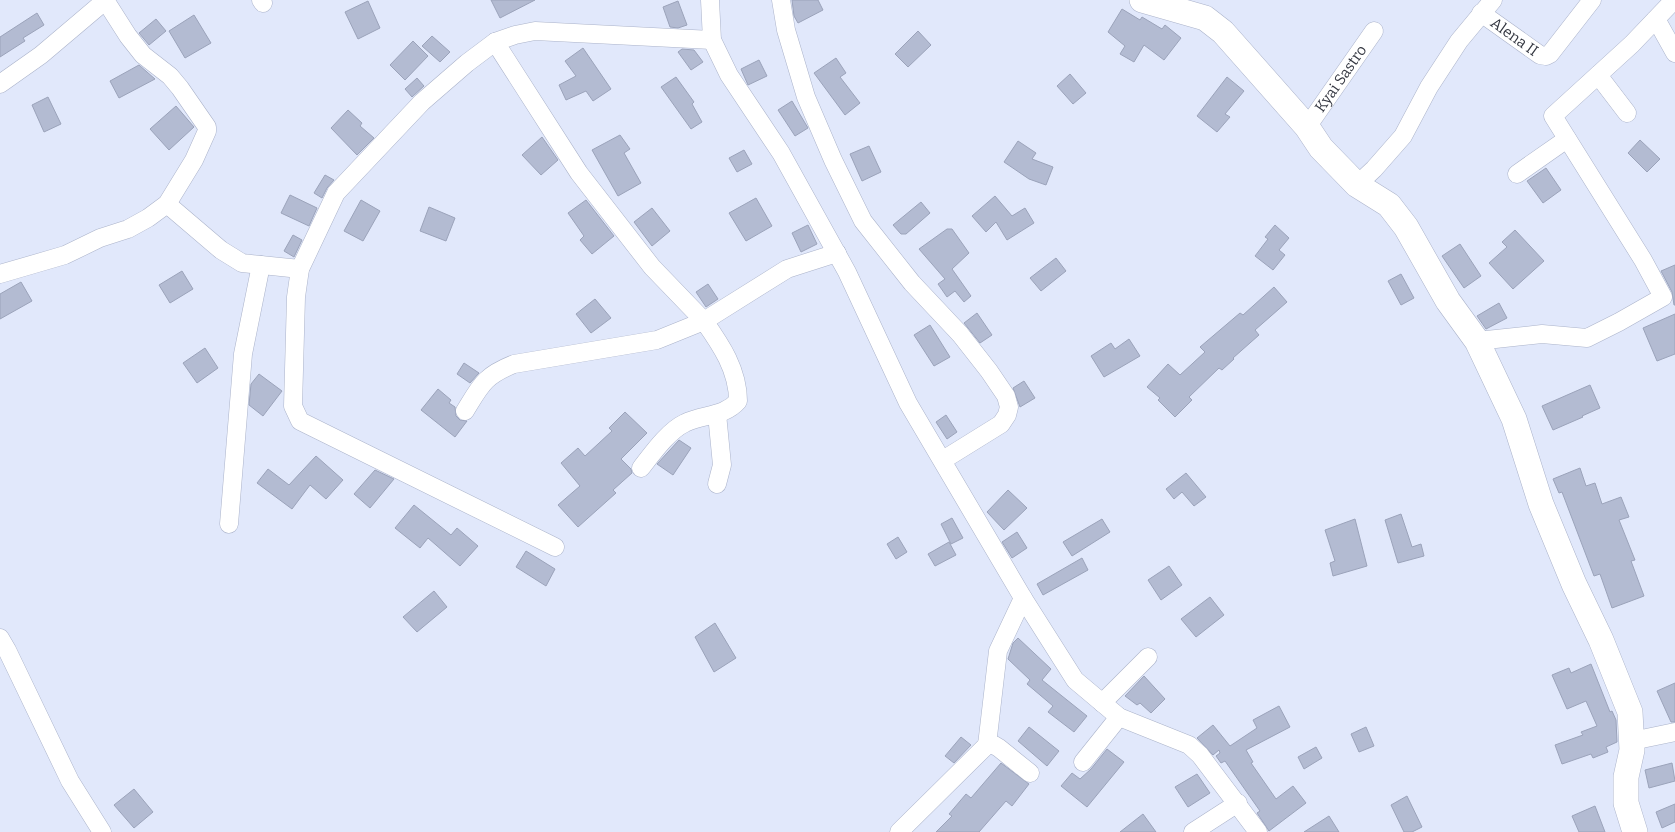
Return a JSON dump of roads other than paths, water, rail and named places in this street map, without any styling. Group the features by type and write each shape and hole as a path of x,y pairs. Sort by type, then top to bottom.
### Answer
{"street":[{"path":"0,84 41,56 105,0 128,36 143,55 170,76 208,130 202,146 166,204 148,218 128,229 100,238 65,255 0,274"},
{"path":"710,0 712,40 729,74 781,154 837,252 908,403 1023,598 1075,680 1119,717 1189,745 1200,755 1258,832"},
{"path":"780,0 786,30 806,97 833,160 863,221 912,283 960,334 1006,396 1008,406 1006,416 1001,424 943,460"},
{"path":"1142,0 1205,18 1223,32 1307,127 1321,148 1357,185 1389,205 1406,227 1448,301 1477,341 1514,419 1541,504 1574,584 1601,640 1630,712 1632,750 1626,777 1626,803 1635,832"},
{"name":"Alena II","path":"1487,6 1540,55 1546,56 1550,54 1592,0"},
{"path":"1477,341 1542,334 1587,338 1663,297 1643,260 1553,116 1632,44 1674,0"},
{"path":"1357,185 1403,136 1429,87 1459,41 1487,6"},
{"path":"1656,19 1675,54"},
{"path":"555,546 300,421 293,406 296,296 300,269 336,193 422,102 495,42 535,31 712,40"},
{"name":"Kyai Sastro","path":"1307,127 1374,31"},
{"path":"495,42 579,173 652,268 704,321 724,350 732,369 738,391 738,401 731,408 718,414 684,423 664,440 641,468"},
{"path":"1598,75 1627,112"},
{"path":"1517,174 1567,139"},
{"path":"166,204 221,250 242,263 300,269"},
{"path":"466,411 483,381 498,370 514,364 657,340 704,321 787,269 837,252"},
{"path":"229,524 243,354 261,265"},
{"path":"717,484 722,465 718,414"},
{"path":"899,832 986,745 998,651 1023,598"},
{"path":"0,638 70,781 102,832"},
{"path":"1102,702 1148,658"},
{"path":"1083,762 1119,717"},
{"path":"1632,741 1675,732"},
{"path":"986,745 994,745 999,748 1030,774"},
{"path":"1193,832 1238,803"}]}
